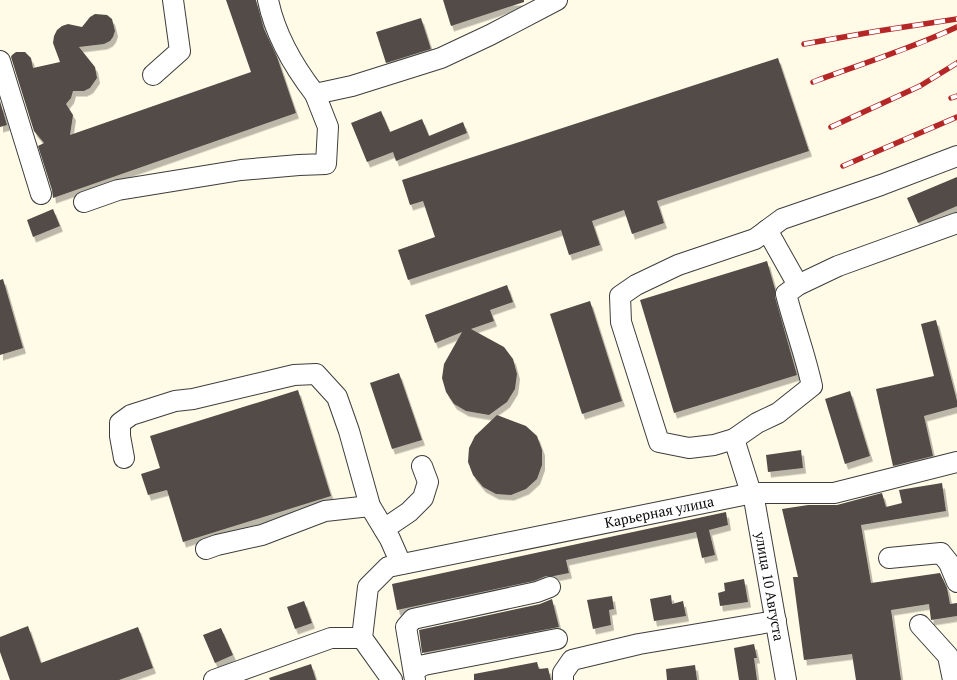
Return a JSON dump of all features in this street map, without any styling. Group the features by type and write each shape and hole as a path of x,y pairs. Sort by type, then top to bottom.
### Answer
{"street":[{"path":"153,75 180,51 173,0"},
{"path":"84,202 118,190 241,170 326,164 328,127 315,94 299,74 272,17 268,0"},
{"path":"315,94 352,86 442,58 557,0"},
{"path":"0,61 41,194"},
{"path":"957,156 881,185 782,219 755,239 678,265 636,285 620,296 621,322 659,442 689,448 714,445 734,439 778,413 812,386 805,355 794,328 786,294 798,285 838,266 957,223"},
{"path":"767,230 798,285"},
{"path":"124,458 120,423 131,415 175,400 193,399 294,375 316,374 337,397 349,431 370,506 390,539 400,564"},
{"name":"улица 10 Августа","path":"734,439 752,493 786,680"},
{"name":"Карьерная улица","path":"362,638 368,587 388,567 752,493 834,493 957,462"},
{"path":"384,529 409,512 423,498 428,482 422,466"},
{"path":"206,550 217,545 262,535 325,511 370,506"},
{"path":"888,558 940,553 949,563 957,582"},
{"path":"414,675 406,627 413,619 536,592 550,587"},
{"path":"563,680 563,673 572,660 639,644 776,621"},
{"path":"920,625 948,656 952,680"},
{"path":"214,680 332,638 362,638 392,680"},
{"path":"414,675 424,665 557,639"}],"building":[{"path":"226,0 256,0 264,29 277,57 296,113 53,198 38,146 44,143 34,131 11,57 12,55 16,52 25,52 31,58 33,68 60,62 53,43 57,30 68,24 82,27 95,14 107,15 112,19 115,31 110,41 104,44 79,47 95,67 97,78 90,88 84,91 73,91 71,98 66,104 73,115 70,135 251,72"},
{"path":"443,0 524,0 524,2 451,26"},
{"path":"421,18 431,49 386,63 376,32"},
{"path":"778,58 809,151 657,201 664,223 632,234 624,210 592,221 600,245 569,255 561,230 408,280 398,250 435,237 423,201 410,205 402,180"},
{"path":"0,101 7,125 0,127"},
{"path":"381,111 390,132 422,119 429,136 463,122 467,133 396,161 393,152 367,162 351,123"},
{"path":"957,177 957,206 918,223 907,198"},
{"path":"53,209 60,226 33,237 27,220"},
{"path":"767,261 797,375 674,413 640,300"},
{"path":"3,279 23,348 0,355 0,280"},
{"path":"507,285 513,302 490,310 494,321 471,329 504,347 513,359 517,374 515,389 507,402 489,415 466,411 454,404 446,392 442,378 444,364 462,332 435,343 425,315"},
{"path":"590,301 622,401 582,414 550,314"},
{"path":"936,320 957,407 924,416 933,456 893,466 876,389 934,376 921,324"},
{"path":"399,373 422,440 392,449 370,383"},
{"path":"298,390 331,496 183,542 167,490 148,495 141,474 160,468 150,436"},
{"path":"850,391 870,456 845,464 825,399"},
{"path":"497,415 526,426 537,436 542,450 542,465 537,479 526,489 511,495 496,494 483,487 473,475 468,462 469,448 475,436"},
{"path":"801,450 803,468 768,472 766,455"},
{"path":"942,483 946,511 861,525 871,583 940,573 947,588 950,604 957,603 957,616 931,620 929,604 891,610 901,680 856,680 852,654 804,660 793,577 798,577 782,509 808,505 837,505 882,493 886,507 902,503 899,490"},
{"path":"726,512 728,525 709,530 715,555 702,558 696,532 566,560 569,573 546,576 534,581 397,610 392,584"},
{"path":"744,579 748,602 720,606 718,593 725,591 724,583"},
{"path":"671,595 672,604 683,601 686,616 654,621 650,599"},
{"path":"612,596 614,609 609,610 611,625 593,629 587,600"},
{"path":"552,599 559,627 422,653 419,630 540,604"},
{"path":"304,601 312,623 295,629 287,607"},
{"path":"28,626 41,663 138,627 153,668 119,680 10,680 0,652 0,637"},
{"path":"221,628 233,655 215,663 203,635"},
{"path":"754,644 757,658 754,658 757,680 739,680 734,648"},
{"path":"537,662 539,669 548,668 551,680 474,680 474,674"},
{"path":"311,664 316,680 270,680 269,678"},
{"path":"695,665 697,680 667,680 666,669"}],"railway":[{"path":"804,44 957,19"},
{"path":"813,82 957,27"},
{"path":"831,127 920,86 957,63"},
{"path":"951,98 957,96"},
{"path":"843,166 957,117"}]}
